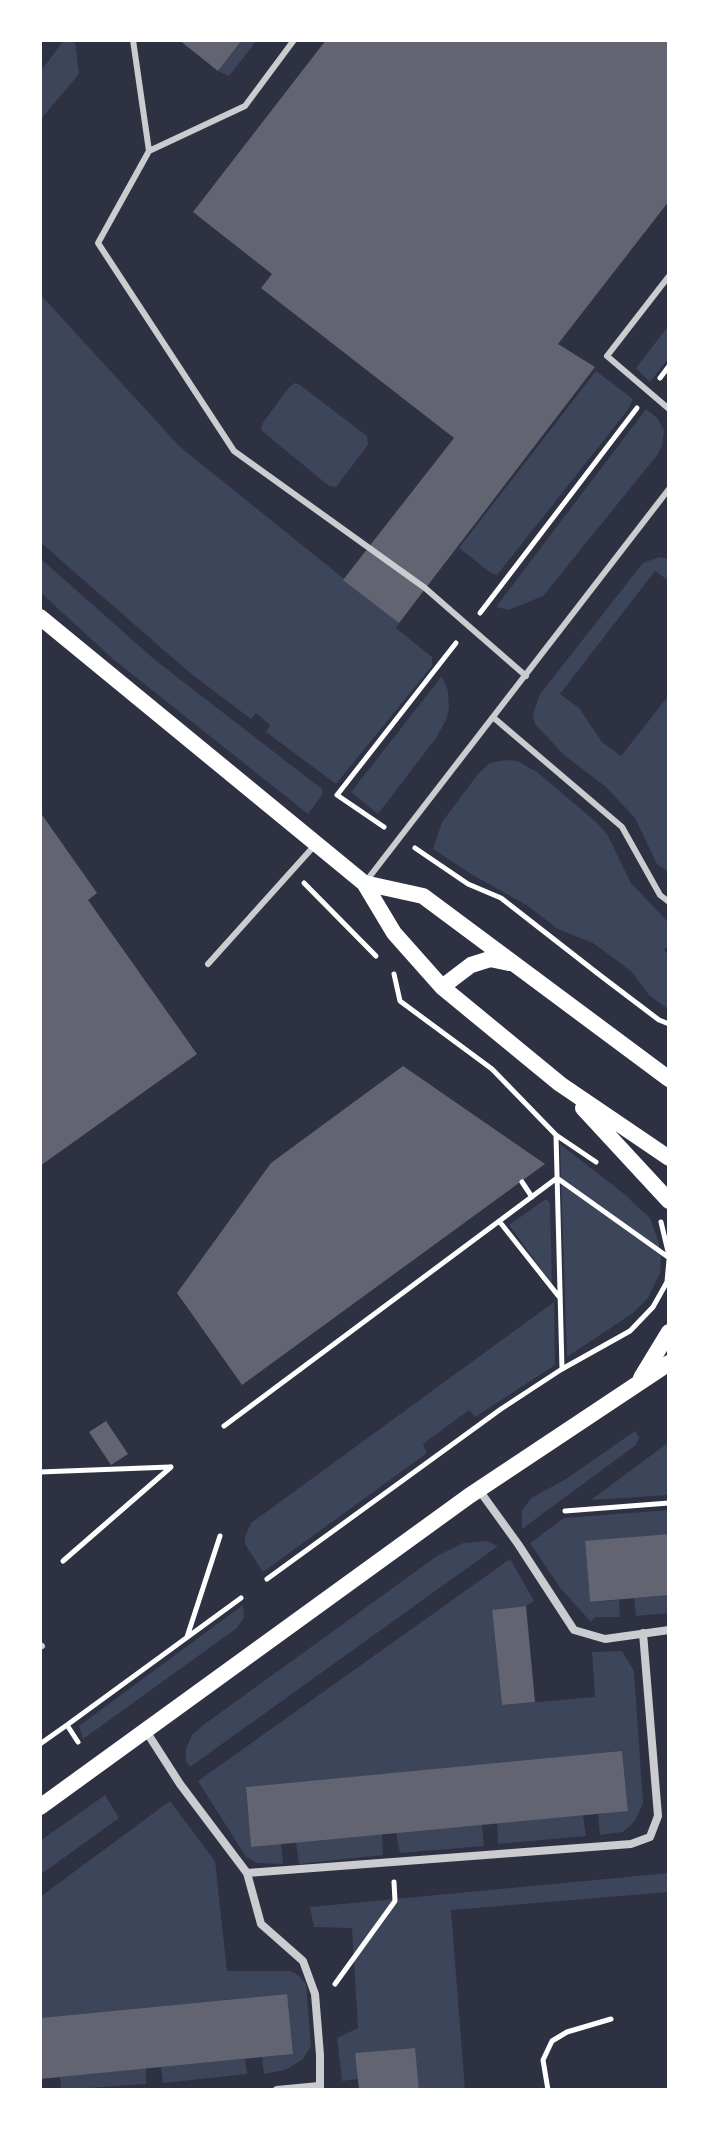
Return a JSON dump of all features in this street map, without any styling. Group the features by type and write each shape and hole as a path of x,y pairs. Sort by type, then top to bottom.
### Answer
{"main road":[{"path":"40,617 364,883 394,933 442,987 560,1084 669,1158"},
{"path":"364,883 423,896 669,1079"},
{"path":"442,987 471,965 490,959 515,964"},
{"path":"560,1084 663,1208"},
{"path":"636,1387 669,1332"},
{"path":"636,1387 669,1354"},
{"path":"40,1807 479,1490 669,1363"},
{"path":"636,1387 669,1376"}],"street":[{"path":"479,1490 574,1630 605,1639 669,1630"},
{"path":"247,1873 631,1844 650,1837 658,1816 643,1633"},
{"path":"146,1731 180,1784 247,1873 261,1924 303,1961 315,1994 320,2088 277,2090"}],"lane":[{"path":"133,40 149,151"},
{"path":"294,40 245,106 149,151 98,243 234,451 425,588 526,676"},
{"path":"669,276 607,356 669,409"},
{"path":"364,883 669,489"},
{"path":"494,718 622,827 660,895 669,902"},
{"path":"208,964 315,845"}],"path":[{"path":"669,366 337,795 468,884 501,898 659,1020 669,1024"},
{"path":"291,871 396,976 400,1001 492,1069 556,1135 608,1170"},
{"path":"556,1135 562,1369"},
{"path":"224,1426 557,1178"},
{"path":"557,1178 669,1258"},
{"path":"522,1182 532,1197"},
{"path":"267,1579 463,1436 562,1369 630,1331 653,1307 667,1282 669,1258 663,1208"},
{"path":"499,1221 560,1298"},
{"path":"40,1472 171,1467 63,1561"},
{"path":"565,1511 669,1503"},
{"path":"186,1638 220,1536"},
{"path":"40,1744 241,1598"},
{"path":"67,1725 78,1742"},
{"path":"329,1991 395,1901 393,1863"},
{"path":"548,2090 543,2060 552,2041 567,2032 611,2019"}],"shaded area":[{"path":"64,40 75,42 79,74 40,120 40,72"},
{"path":"242,40 257,40 229,76 218,71"},
{"path":"40,294 180,447 399,623 396,628 432,657 432,666 336,784 266,732 270,725 256,713 251,719 190,673 40,542"},
{"path":"669,325 669,358 650,382 636,368"},
{"path":"596,371 633,399 627,411 497,575 491,573 459,548"},
{"path":"295,383 367,436 368,445 336,487 329,486 261,430 262,424"},
{"path":"646,409 657,418 664,430 658,454 543,596 509,610 496,607"},
{"path":"659,557 669,559 669,581 655,571 560,694 579,708 602,742 621,756 669,695 669,873 657,864 635,818 606,787 564,755 535,724 533,714 540,694 643,563"},
{"path":"40,558 155,660 322,789 322,795 308,814 113,659 40,592"},
{"path":"442,676 448,691 446,720 436,738 378,814 351,792"},
{"path":"517,761 537,772 596,822 607,834 631,883 669,923 669,945 664,950 669,954 669,1010 649,995 631,971 593,943 558,929 528,906 433,849 442,822 478,774 490,763"},
{"path":"560,1144 650,1218 661,1258 660,1273 648,1298 633,1313 567,1357"},
{"path":"546,1199 550,1203 552,1284 509,1225"},
{"path":"554,1302 555,1365 475,1417 469,1410 423,1444 427,1453 263,1572 245,1544 251,1523"},
{"path":"635,1431 639,1437 636,1445 522,1529 522,1511 531,1498 566,1479"},
{"path":"669,1442 669,1495 591,1500"},
{"path":"669,1510 669,1534 585,1542 590,1602 619,1600 620,1617 595,1617 591,1622 561,1589 530,1543 564,1518"},
{"path":"487,1541 498,1546 190,1767 186,1761 186,1749 192,1735 202,1726 437,1556 463,1543"},
{"path":"510,1559 534,1601 526,1606 492,1610 502,1705 595,1697 592,1652 622,1651 634,1671 643,1803 635,1821 623,1832 600,1835 598,1814 628,1810 622,1752 246,1787 251,1846 281,1843 283,1864 257,1863 246,1857 198,1781"},
{"path":"669,1595 669,1613 636,1616 634,1598"},
{"path":"243,1605 244,1617 237,1628 83,1739 79,1726"},
{"path":"105,1795 119,1818 40,1875 40,1841"},
{"path":"170,1801 215,1861 227,1971 290,1971 306,1984 311,2046 303,2059 285,2070 264,2074 262,2057 293,2054 286,1994 40,2018 40,1897"},
{"path":"583,1815 586,1836 498,1844 497,1823"},
{"path":"482,1825 484,1846 400,1853 396,1832"},
{"path":"382,1834 383,1855 299,1864 296,1842"},
{"path":"669,1873 669,1892 451,1910 465,2090 419,2090 414,2048 355,2053 358,2079 342,2081 337,2038 358,2028 352,1928 314,1927 310,1907"},
{"path":"245,2059 247,2074 163,2083 161,2067"},
{"path":"146,2068 146,2084 61,2090 60,2077"}],"building":[{"path":"179,40 242,40 218,71"},
{"path":"326,40 669,40 669,201 558,344 595,367 399,623 343,580 454,438 261,288 272,274 193,212"},
{"path":"40,812 97,893 88,900 197,1054 40,1166"},
{"path":"403,1066 545,1164 242,1385 177,1293 271,1163"},
{"path":"106,1421 128,1454 111,1465 89,1432"},
{"path":"669,1534 669,1595 590,1602 585,1541"},
{"path":"526,1606 535,1702 502,1705 492,1610"},
{"path":"622,1751 628,1811 251,1847 246,1787"},
{"path":"287,1994 293,2054 40,2079 40,2018"},
{"path":"415,2048 419,2090 359,2090 355,2053"}]}
